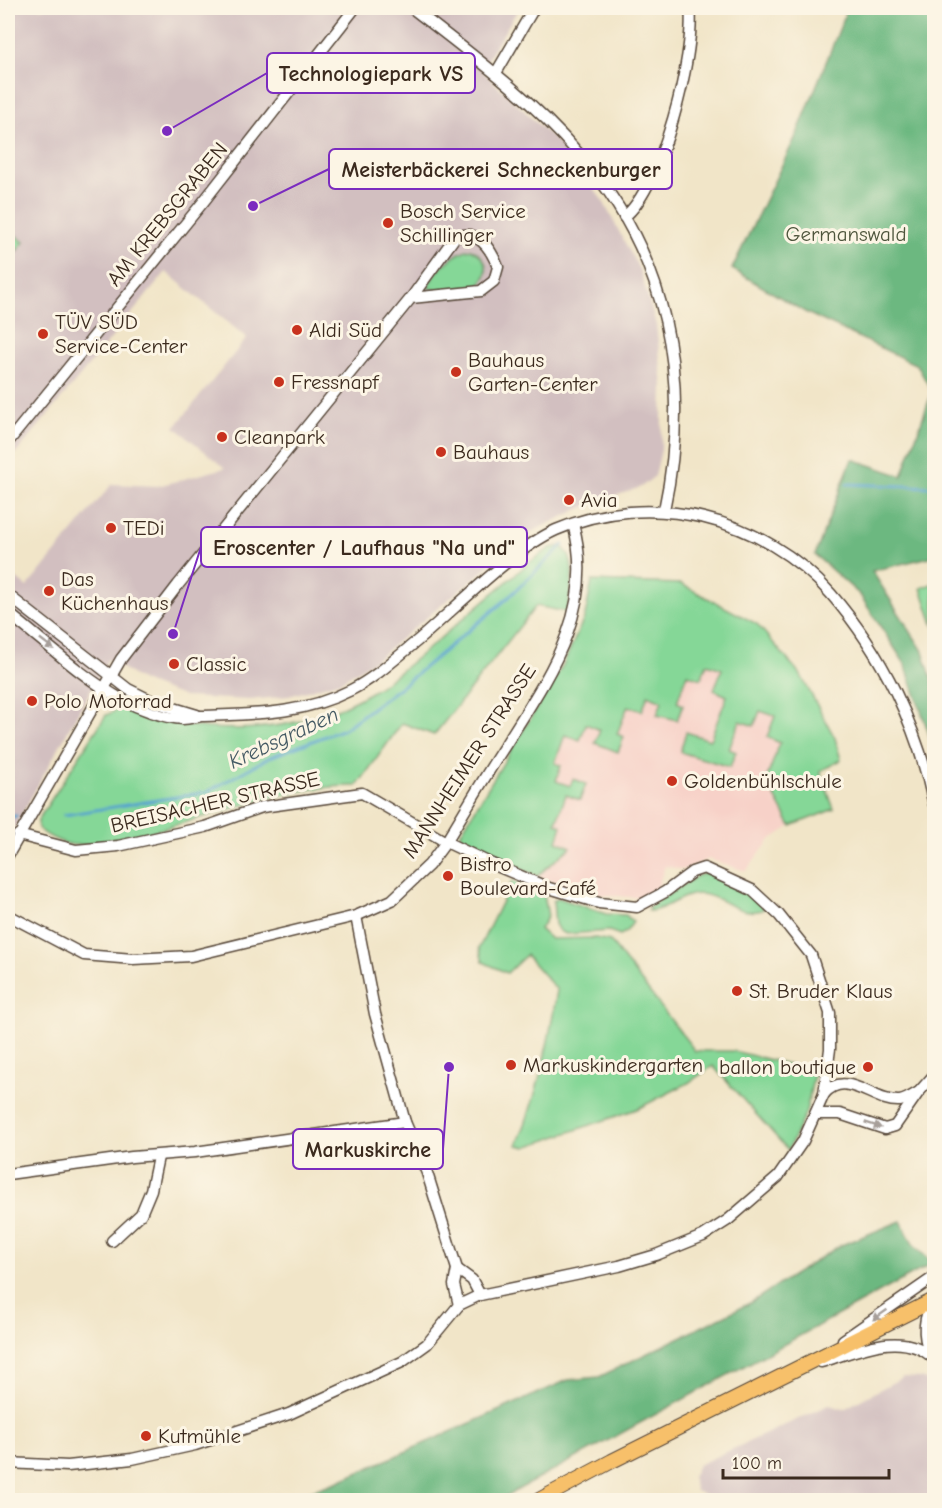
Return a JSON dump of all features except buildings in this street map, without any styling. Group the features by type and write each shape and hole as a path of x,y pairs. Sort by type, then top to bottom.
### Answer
{"main road":[{"path":"539,1500 612,1461 934,1300"}],"street":[{"name":"AM KREBSGRABEN","path":"8,442 204,201 355,8"},
{"path":"412,8 496,73 579,154 624,217 653,272 668,326 674,365 673,440 664,510"},
{"path":"496,73 534,8"},
{"path":"624,217 633,210 644,190 680,101 688,54 690,8"},
{"path":"8,855 25,822 111,677 178,585 411,298 455,237 469,235 480,239 492,252 498,267 494,281 481,291 411,298"},
{"path":"8,613 122,699 146,709 182,719 201,716 252,716 315,704 352,690 385,668 520,553 551,533 573,524 616,512 664,510 695,514 746,532 780,551 830,593 866,640 893,684 914,733 934,805"},
{"name":"MANNHEIMER STRASSE","path":"8,915 84,955 133,959 191,956 356,916 392,900 429,865 446,842 545,683 561,650 579,592 581,560 573,524"},
{"path":"8,594 111,677 154,702 201,716"},
{"name":"BREISACHER STRASSE","path":"18,835 76,850 118,846 205,827 262,807 362,793 446,842 540,884 598,903 637,907 665,892 692,872 704,868 752,890 775,910 811,955 830,1013 830,1049 824,1094"},
{"path":"356,916 375,1014 405,1122 427,1173 458,1269 454,1286 459,1305"},
{"path":"817,1114 840,1114 885,1129 895,1126 934,1075"},
{"path":"8,1462 68,1466 132,1459 195,1445 289,1414 402,1362 427,1344 459,1305 480,1295 619,1266 703,1236 755,1199 778,1177 803,1142 824,1094 831,1085 842,1084 898,1101 918,1093"},
{"path":"8,1174 132,1157 158,1157 405,1122"},
{"path":"112,1241 141,1214 151,1190 158,1157"},
{"path":"458,1269 472,1280 480,1295"},
{"path":"804,1367 934,1277"},
{"path":"932,1357 925,1338 925,1323 934,1300"},
{"path":"804,1367 887,1344 908,1345 932,1357"}],"shaded area":[{"path":"8,8 519,8 481,70 556,141 603,201 640,271 656,325 663,386 661,450 655,476 641,487 581,508 527,534 378,658 341,681 289,696 250,700 185,697 142,681 108,659 8,839 8,572 27,587 112,484 158,486 225,468 175,427 247,338 166,272 8,463"},
{"name":"Goldenbühlschule","path":"707,663 722,669 728,695 710,741 729,750 740,721 760,711 775,716 780,742 766,780 791,826 770,840 746,871 709,859 683,870 665,866 657,889 643,898 594,894 537,876 571,847 557,841 556,824 566,795 586,785 573,779 570,786 556,781 555,763 565,734 579,739 585,724 600,729 595,743 617,735 628,705 648,695 663,701 658,715 676,703 687,674"},
{"path":"903,1377 920,1378 931,1382 934,1387 934,1500 717,1500 696,1491 692,1477 698,1465 829,1405 844,1409"}],"green space":[{"name":"Germanswald","path":"842,8 934,8 934,556 872,571 923,651 934,686 934,749 905,664 860,595 815,555 852,459 902,476 932,392 917,365 805,312 732,269 797,134 845,15"},
{"path":"8,229 24,242 8,261"},
{"path":"471,249 481,256 486,266 485,277 477,287 438,290 428,288 434,276 445,264 458,254"},
{"path":"560,546 570,558 572,567 567,612 536,606 434,735 402,723 357,786 330,787 276,796 143,834 95,844 69,844 52,838 38,828 38,820 106,715 121,708 184,725 248,728 280,725 311,718 342,707 388,681 530,562 550,548"},
{"path":"592,581 681,584 757,624 800,674 835,738 841,760 820,771 834,809 791,826 766,780 780,743 767,737 775,716 760,711 754,726 740,721 729,749 736,752 730,767 680,752 686,732 710,740 727,696 714,690 722,669 707,664 701,679 687,674 677,702 683,705 677,720 657,715 662,701 648,695 642,711 628,706 617,734 624,737 618,752 595,743 600,730 586,724 580,740 565,735 555,763 561,766 556,781 570,786 573,779 586,784 580,800 566,795 556,823 562,826 557,841 571,847 537,876 461,842 461,832 563,665 585,616"},
{"path":"934,583 934,627 921,588"},
{"path":"706,873 764,901 765,905 762,910 746,911 717,898 694,894 648,911 649,907 697,876"},
{"path":"512,881 544,895 548,916 540,929 551,939 595,938 610,941 695,1051 733,1051 804,1068 816,1065 806,1112 788,1150 713,1066 688,1083 637,1109 526,1147 517,1145 542,1069 557,990 526,955 507,973 483,962 479,948"},
{"path":"559,898 606,914 626,915 633,922 626,932 620,935 609,931 566,934 559,931 555,924 553,901"},
{"path":"901,1221 914,1246 933,1263 499,1500 285,1500 339,1481 568,1380 599,1377 750,1303 839,1246"}],"waterway":[{"name":"Krebsgraben","path":"847,484 934,487"},
{"name":"Krebsgraben","path":"64,815 207,792 270,757 344,729 403,685 508,598 563,545"},
{"name":"Krebsgraben","path":"8,817 16,816"}],"place":[{"name":"Technologiepark VS","path":"167,131"},
{"name":"Meisterbäckerei Schneckenburger","path":"253,206"},
{"name":"Bosch Service Schillinger","path":"388,223"},
{"name":"Aldi Süd","path":"297,330"},
{"name":"TÜV SÜD Service-Center","path":"43,334"},
{"name":"Bauhaus Garten-Center","path":"456,372"},
{"name":"Fressnapf","path":"279,382"},
{"name":"Cleanpark","path":"222,437"},
{"name":"Bauhaus","path":"441,452"},
{"name":"Avia","path":"569,500"},
{"name":"TEDi","path":"111,528"},
{"name":"Das Küchenhaus","path":"49,591"},
{"name":"Eroscenter / Laufhaus \"Na und\"","path":"173,634"},
{"name":"Classic","path":"174,664"},
{"name":"Polo Motorrad","path":"32,701"},
{"name":"Goldenbühlschule","path":"672,781"},
{"name":"Bistro Boulevard-Café","path":"448,876"},
{"name":"St. Bruder Klaus","path":"737,991"},
{"name":"Markuskindergarten","path":"511,1065"},
{"name":"Markuskirche","path":"449,1067"},
{"name":"ballon boutique","path":"868,1067"},
{"name":"Kutmühle","path":"146,1436"}]}
